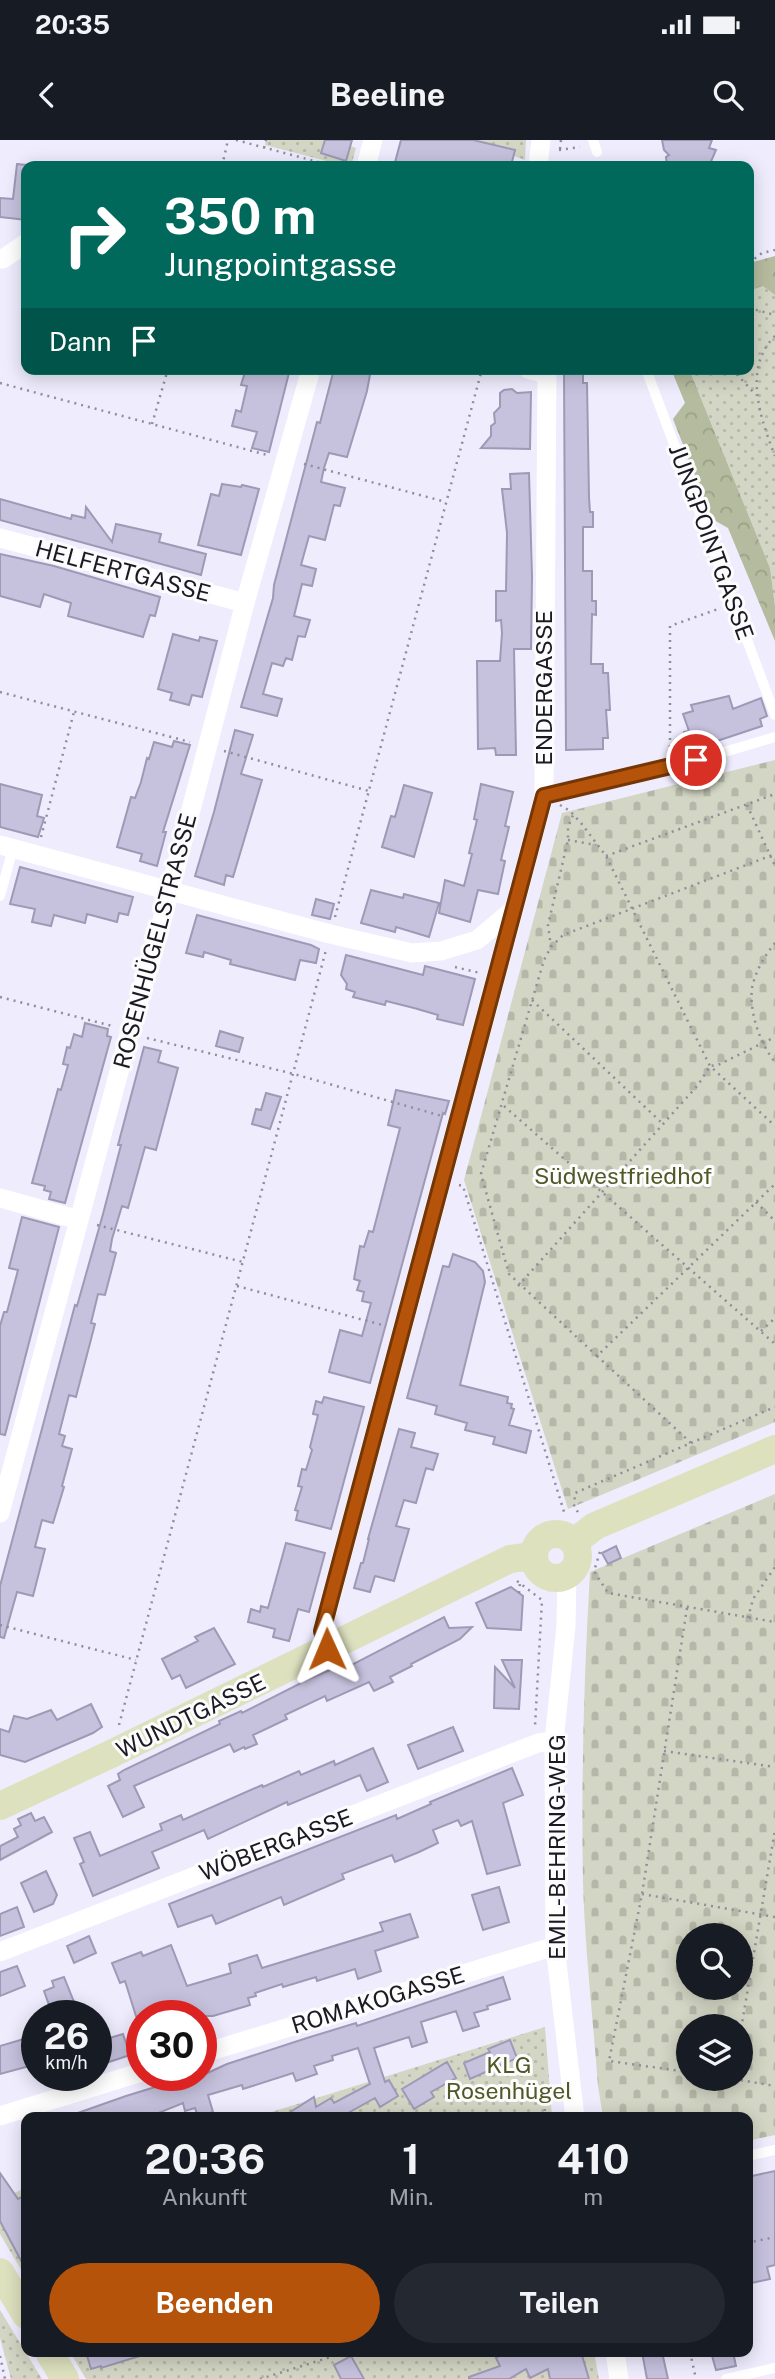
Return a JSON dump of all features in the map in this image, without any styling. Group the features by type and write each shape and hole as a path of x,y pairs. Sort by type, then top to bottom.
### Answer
{"street":[{"path":"367,161 373,140"},
{"path":"539,161 541,140"},
{"path":"0,259 21,246"},
{"name":"ROSENHÜGELSTRASSE","path":"0,1513 171,889 245,603 309,375"},
{"name":"ENDERGASSE","path":"327,1649 322,1631 544,796 540,375"},
{"name":"HELFERTGASSE","path":"0,538 245,603"},
{"path":"6,847 171,889 330,934 412,953 441,951 477,940 514,909"},
{"path":"0,1198 79,1220"},
{"path":"521,1566 559,1578 567,1575 573,1571 579,1556 584,1527 775,1449"},
{"name":"WUNDTGASSE","path":"0,1806 327,1649 521,1566 545,1536 584,1527"},
{"name":"EMIL-BEHRING-WEG","path":"567,1575 568,1605 546,1742 555,1946 574,2112"},
{"name":"WÖBERGASSE","path":"0,1952 546,1742"},
{"name":"ROMAKOGASSE","path":"217,2049 555,1946"},
{"path":"0,2116 126,2078"},
{"path":"0,2272 21,2307"},
{"path":"51,2357 65,2379"},
{"path":"616,2357 620,2379"}],"lane":[{"name":"JUNGPOINTGASSE","path":"648,375 775,715"},
{"path":"544,796 670,768 775,737"},
{"path":"0,896 6,847"},
{"path":"753,2155 775,2150"},
{"path":"726,2379 775,2368"}],"path":[{"path":"223,161 229,140"},
{"path":"236,140 314,161"},
{"path":"264,148 265,140"},
{"path":"559,150 595,146"},
{"path":"754,259 762,253 775,250"},
{"path":"754,309 775,315"},
{"path":"775,336 764,349 759,368 757,396 775,456"},
{"path":"152,424 166,375"},
{"path":"111,1755 480,375"},
{"path":"738,375 757,396"},
{"path":"0,383 446,502"},
{"path":"670,768 670,626 733,603"},
{"path":"0,692 369,791"},
{"path":"36,854 74,712"},
{"path":"606,856 775,794"},
{"path":"544,796 573,815 606,856 710,1066 775,1126"},
{"path":"747,805 775,866"},
{"path":"551,947 548,925 568,840 568,827 573,815"},
{"path":"568,840 597,845"},
{"path":"691,1443 518,1286 509,1274 481,1174 544,960 551,947 563,935 775,854"},
{"path":"775,943 765,955 752,988 754,1016 762,1043 775,1062"},
{"path":"441,951 445,965 496,977"},
{"path":"0,998 294,1074 458,1121"},
{"path":"532,1000 663,1124"},
{"path":"710,1066 718,1065 775,1037"},
{"path":"518,1286 698,1086 710,1066"},
{"path":"503,1105 775,1344"},
{"path":"442,1181 463,1186 565,1515"},
{"path":"597,1356 775,1184"},
{"path":"756,1202 775,1221"},
{"path":"79,1220 243,1262"},
{"path":"237,1286 403,1331"},
{"path":"761,1331 775,1318"},
{"path":"775,1406 575,1493 574,1507 584,1527 604,1540 594,1571 608,1593 775,1622"},
{"path":"519,1593 521,1566"},
{"path":"521,1566 542,1600 534,1725 546,1742"},
{"path":"748,1618 753,1600 775,1567"},
{"path":"676,2070 609,2061 642,1894 687,1608"},
{"path":"0,1625 136,1660"},
{"path":"664,1751 775,1767"},
{"path":"744,2014 775,1830"},
{"path":"642,1894 775,1917"},
{"path":"545,2112 544,2092 569,2081"},
{"path":"753,2082 775,2086"},
{"path":"753,2242 775,2237"},
{"path":"0,2356 5,2379"},
{"path":"260,2379 330,2357"},
{"path":"691,2357 696,2379"}],"green space":[{"path":"266,140 325,140 321,153 346,161 327,161 265,145"},
{"path":"473,140 526,140 525,160 514,156 515,150"},
{"path":"350,146 356,148 352,161 346,161"},
{"path":"775,256 775,295 763,286 754,289 754,262"},
{"path":"763,286 775,295 775,606 770,568 691,375 754,375 754,289"},
{"path":"673,375 691,375 770,568 775,606 775,641 728,528 712,519 673,419 685,403"},
{"name":"Südwestfriedhof","path":"775,760 775,1422 568,1509 464,1180 562,813"},
{"path":"775,1494 775,2135 753,2140 753,2112 602,2112 587,1959 583,1883 584,1728 590,1572"},
{"name":"KLG Rosenhügel","path":"545,2027 552,2112 271,2112"},
{"path":"21,2190 21,2270 0,2234 0,2199"},
{"path":"0,2310 21,2344 21,2357 29,2357 42,2379 11,2379 0,2338"},
{"path":"73,2357 595,2357 599,2379 86,2379"}],"building":[{"path":"325,140 352,140 346,161 321,153"},
{"path":"401,140 473,140 515,150 512,161 395,161"},
{"path":"662,140 712,140 709,148 716,150 711,161 666,161 669,155 664,150"},
{"path":"17,164 21,164 21,219 0,217 0,198 13,199"},
{"path":"244,375 288,375 269,452 252,448 257,432 232,426 236,410 241,412 247,386 241,385"},
{"path":"332,375 370,375 347,457 329,453 324,468 321,482 345,488 340,506 334,505 325,540 309,536 301,565 316,569 312,586 302,584 294,616 310,620 305,637 298,636 292,660 286,658 283,666 272,663 263,694 282,699 277,716 241,707 273,598 274,585 317,422 320,423"},
{"path":"564,375 583,375 583,383 587,383 589,497 593,527 583,527 583,571 592,571 592,601 596,601 596,615 592,614 591,664 603,664 603,673 608,673 610,710 606,710 608,738 603,738 603,749 566,750"},
{"path":"512,389 517,393 531,392 530,449 481,448 491,436 491,426 495,423 494,413 500,407 500,393"},
{"path":"529,473 531,649 514,649 516,755 496,755 495,748 478,749 477,661 500,661 502,633 501,620 496,621 496,591 506,591 507,533 502,489 511,489 510,474"},
{"path":"222,484 259,489 241,555 198,545 211,494 219,496"},
{"path":"0,499 71,519 72,515 85,518 86,507 112,542 116,524 161,534 159,542 206,554 201,575 0,520"},
{"path":"0,554 54,566 160,597 155,616 150,615 143,637 68,616 71,603 44,594 40,607 0,596"},
{"path":"173,634 199,641 200,637 217,641 202,697 192,695 189,705 170,700 172,693 158,689"},
{"path":"729,696 733,709 761,698 767,716 760,719 762,726 690,750 684,732 689,731 683,714 693,711 691,705"},
{"path":"235,730 253,735 241,774 262,780 233,877 226,875 224,885 195,876"},
{"path":"174,741 190,745 163,832 166,832 157,866 140,861 142,854 117,847 131,797 135,798 154,742 172,747"},
{"path":"0,784 42,795 37,816 44,818 38,837 0,827"},
{"path":"481,784 513,792 505,826 509,827 501,860 505,861 498,894 478,890 470,922 439,913 445,880 464,886 472,854 469,853 477,820 474,819"},
{"path":"404,785 432,793 414,857 382,847 391,816 395,817"},
{"path":"20,867 133,897 128,915 119,913 117,922 87,914 85,923 54,915 51,926 32,922 35,909 10,904"},
{"path":"371,890 403,898 404,894 439,903 429,937 396,927 395,932 361,923"},
{"path":"316,899 334,904 330,919 312,915"},
{"path":"197,915 311,945 319,949 316,963 300,960 295,980 230,964 231,960 204,952 203,957 186,953"},
{"path":"346,955 423,975 425,966 475,979 463,1025 437,1019 438,1015 414,1008 386,1001 385,1005 353,997 355,992 346,989 347,984 341,975"},
{"path":"85,1023 108,1029 107,1036 111,1037 65,1203 49,1199 51,1192 44,1190 45,1186 32,1183 58,1089 61,1090 68,1065 63,1064 67,1047 70,1048 74,1034 82,1037"},
{"path":"220,1031 243,1038 239,1052 216,1046"},
{"path":"144,1047 161,1051 158,1062 178,1068 156,1150 145,1147 128,1208 122,1206 112,1239 110,1251 116,1253 105,1295 98,1294 91,1323 95,1324 76,1397 69,1395 59,1434 65,1436 62,1446 72,1449 53,1523 42,1520 35,1547 45,1549 33,1596 17,1592 4,1638 0,1637 0,1586 75,1305 77,1306 103,1214"},
{"path":"396,1090 449,1101 445,1114 443,1113 370,1383 329,1372 340,1330 362,1336 371,1303 362,1301 364,1292 357,1290 360,1281 354,1279 360,1246 364,1247 369,1231 373,1232 400,1128 388,1125"},
{"path":"266,1093 281,1097 270,1129 252,1124 256,1109 261,1110"},
{"path":"22,1217 59,1227 5,1435 0,1434 0,1326 4,1312 7,1312 18,1270 9,1268"},
{"path":"453,1254 475,1262 483,1271 485,1282 460,1385 508,1397 507,1403 512,1404 511,1408 514,1409 509,1425 531,1431 526,1453 493,1444 495,1437 465,1430 467,1423 435,1414 437,1406 407,1398 443,1266 449,1267"},
{"path":"324,1397 364,1407 331,1529 296,1520 298,1511 295,1510 302,1487 298,1486 302,1469 306,1470 312,1450 310,1447 318,1415 313,1414 316,1401 322,1403"},
{"path":"399,1429 415,1433 411,1447 438,1454 433,1470 426,1468 416,1503 404,1500 396,1526 409,1529 394,1581 375,1576 370,1592 354,1588"},
{"path":"286,1543 325,1553 309,1612 298,1609 289,1641 273,1637 275,1629 248,1622 251,1609 260,1612 261,1606 268,1608"},
{"path":"616,1546 621,1558 608,1564 602,1553"},
{"path":"511,1587 523,1596 521,1630 487,1628 476,1603"},
{"path":"444,1617 449,1628 472,1627 460,1639 411,1664 412,1666 390,1677 393,1682 374,1691 369,1682 327,1701 325,1696 285,1715 287,1719 253,1735 257,1744 234,1752 230,1744 134,1786 144,1807 123,1817 108,1786 120,1780 118,1774 124,1770 309,1679 344,1664 346,1668"},
{"path":"214,1628 235,1664 186,1688 180,1675 172,1679 162,1659 198,1641 195,1637"},
{"path":"502,1660 522,1660 519,1709 494,1708 495,1667 515,1688"},
{"path":"91,1704 102,1727 93,1733 25,1762 0,1755 0,1729 9,1732 14,1716 27,1719 51,1710 57,1720"},
{"path":"453,1727 463,1751 418,1769 408,1745"},
{"path":"373,1748 388,1782 367,1791 360,1775 288,1805 287,1802 208,1839 204,1830 152,1852 159,1868 93,1896 80,1864 84,1862 74,1838 90,1832 100,1856 162,1830 160,1824 181,1815 183,1820 262,1785 263,1787 299,1771 301,1775 334,1761 335,1765"},
{"path":"512,1768 523,1795 503,1803 520,1865 487,1874 472,1821 461,1826 458,1820 433,1830 438,1843 395,1862 392,1855 342,1874 344,1879 284,1905 281,1897 216,1924 212,1915 178,1927 169,1904 396,1815 397,1819 431,1804 430,1802"},
{"path":"31,1813 35,1821 44,1817 52,1832 0,1860 0,1846 18,1837 14,1829 21,1825 18,1819"},
{"path":"46,1871 57,1895 53,1904 34,1912 21,1883"},
{"path":"499,1887 509,1922 483,1930 472,1895"},
{"path":"17,1907 24,1927 0,1936 0,1914"},
{"path":"410,1914 418,1937 375,1951 381,1971 358,1979 355,1969 317,1981 316,1977 283,1987 282,1984 255,1993 256,1996 248,1998 250,2005 217,2015 217,2000 131,2000 125,1981 120,1983 112,1963 141,1952 143,1956 171,1945 187,1986 231,1973 229,1964 257,1955 262,1968 383,1931 380,1923"},
{"path":"89,1936 96,1953 74,1963 67,1946"},
{"path":"17,1966 25,1986 0,1996 0,1972"},
{"path":"64,1977 73,2000 47,2000 44,1991 54,1987 52,1981"},
{"path":"503,1977 510,1999 474,2013 479,2026 463,2031 456,2011 421,2022 427,2042 412,2047 409,2037 374,2048 385,2082 389,2080 398,2096 380,2107 375,2098 350,2112 290,2112 314,2097 316,2107 331,2098 334,2103 370,2084 358,2048 332,2056 333,2060 314,2066 317,2074 296,2081 293,2073 243,2089 242,2085 208,2095 213,2112 196,2112 195,2108 185,2111 183,2103 161,2112 81,2112 142,2091 217,2091 217,2069 356,2023 357,2026"},
{"path":"123,2034 126,2056 112,2061 112,2037"},
{"path":"21,2040 21,2068 0,2074 0,2046"},
{"path":"510,2040 517,2058 470,2079 464,2063"},
{"path":"447,2062 456,2078 431,2092 434,2097 414,2109 402,2089"},
{"path":"775,2171 775,2265 767,2267 770,2279 753,2283 753,2176"},
{"path":"0,2173 18,2199 21,2198 21,2261 0,2221"},
{"path":"87,2357 137,2357 101,2368 91,2369"},
{"path":"352,2357 364,2379 341,2379 334,2365"},
{"path":"582,2357 589,2379 550,2379 548,2369 530,2378 526,2369 509,2379 469,2379 500,2366 496,2358"},
{"path":"643,2357 663,2357 668,2379 647,2379"},
{"path":"712,2357 734,2357 736,2366 716,2370"}],"route":[{"path":"327,1649 322,1631 544,796 696,760"}]}
